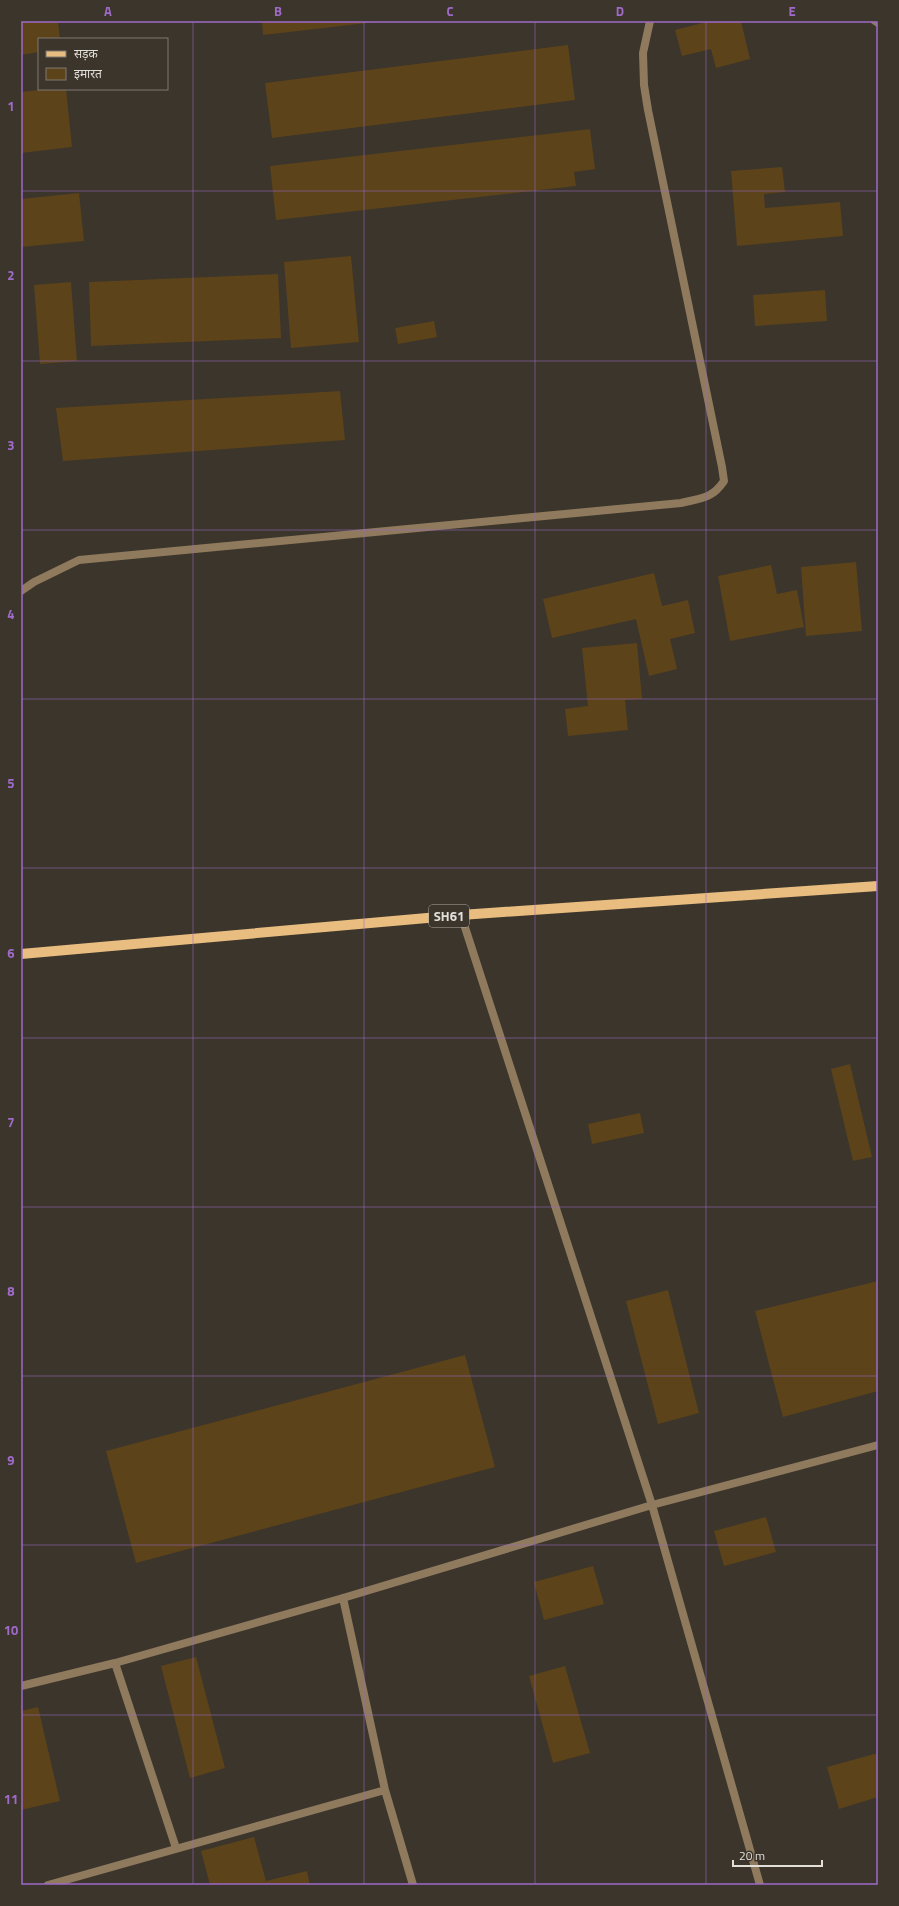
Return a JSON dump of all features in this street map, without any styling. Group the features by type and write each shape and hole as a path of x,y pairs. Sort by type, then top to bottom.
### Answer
{"main road":[{"name":"SH61","path":"21,954 461,915 878,886"}],"street":[{"path":"21,591 34,582 79,560 681,502 702,498 717,492 724,481 722,467 647,104 643,53 650,21"},
{"path":"461,915 652,1505 760,1885"},
{"path":"21,1686 115,1663 343,1598 652,1505 878,1445"},
{"path":"343,1598 386,1790 413,1885"},
{"path":"115,1663 176,1848"},
{"path":"48,1885 386,1790"}],"building":[{"path":"21,21 58,21 60,38 38,38 38,52 21,55"},
{"path":"262,21 376,21 376,22 263,35"},
{"path":"710,21 741,21 750,59 716,68 711,49 682,56 675,30"},
{"path":"568,45 575,100 272,138 265,83"},
{"path":"38,90 66,90 72,147 21,153 21,92"},
{"path":"590,129 595,169 574,172 576,186 276,220 270,166"},
{"path":"782,167 785,192 764,194 765,208 840,202 843,236 737,246 731,171"},
{"path":"79,193 84,241 21,247 21,199"},
{"path":"351,256 359,342 291,348 284,262"},
{"path":"278,274 281,338 91,346 89,282"},
{"path":"71,282 77,361 40,364 34,285"},
{"path":"825,290 827,321 755,326 753,295"},
{"path":"434,321 437,337 398,344 395,328"},
{"path":"340,391 345,440 63,461 56,408"},
{"path":"856,562 862,631 806,636 801,567"},
{"path":"771,565 777,594 797,590 804,627 730,641 718,576"},
{"path":"654,573 662,606 688,600 695,633 670,639 677,669 649,676 636,619 552,638 543,599"},
{"path":"637,643 642,699 625,700 628,730 568,736 565,709 588,706 582,648"},
{"path":"850,1064 872,1157 853,1161 831,1069"},
{"path":"640,1113 644,1133 592,1144 588,1124"},
{"path":"878,1281 878,1391 783,1417 755,1311"},
{"path":"668,1290 699,1413 658,1424 626,1301"},
{"path":"465,1355 495,1467 136,1563 106,1451"},
{"path":"766,1517 776,1552 724,1566 714,1531"},
{"path":"593,1566 604,1604 544,1620 534,1582"},
{"path":"196,1657 225,1768 190,1778 161,1666"},
{"path":"565,1666 590,1753 553,1763 529,1676"},
{"path":"38,1707 60,1801 21,1810 21,1711"},
{"path":"878,1753 878,1797 839,1809 827,1767"},
{"path":"254,1837 266,1881 307,1871 310,1885 210,1885 201,1851"}]}
